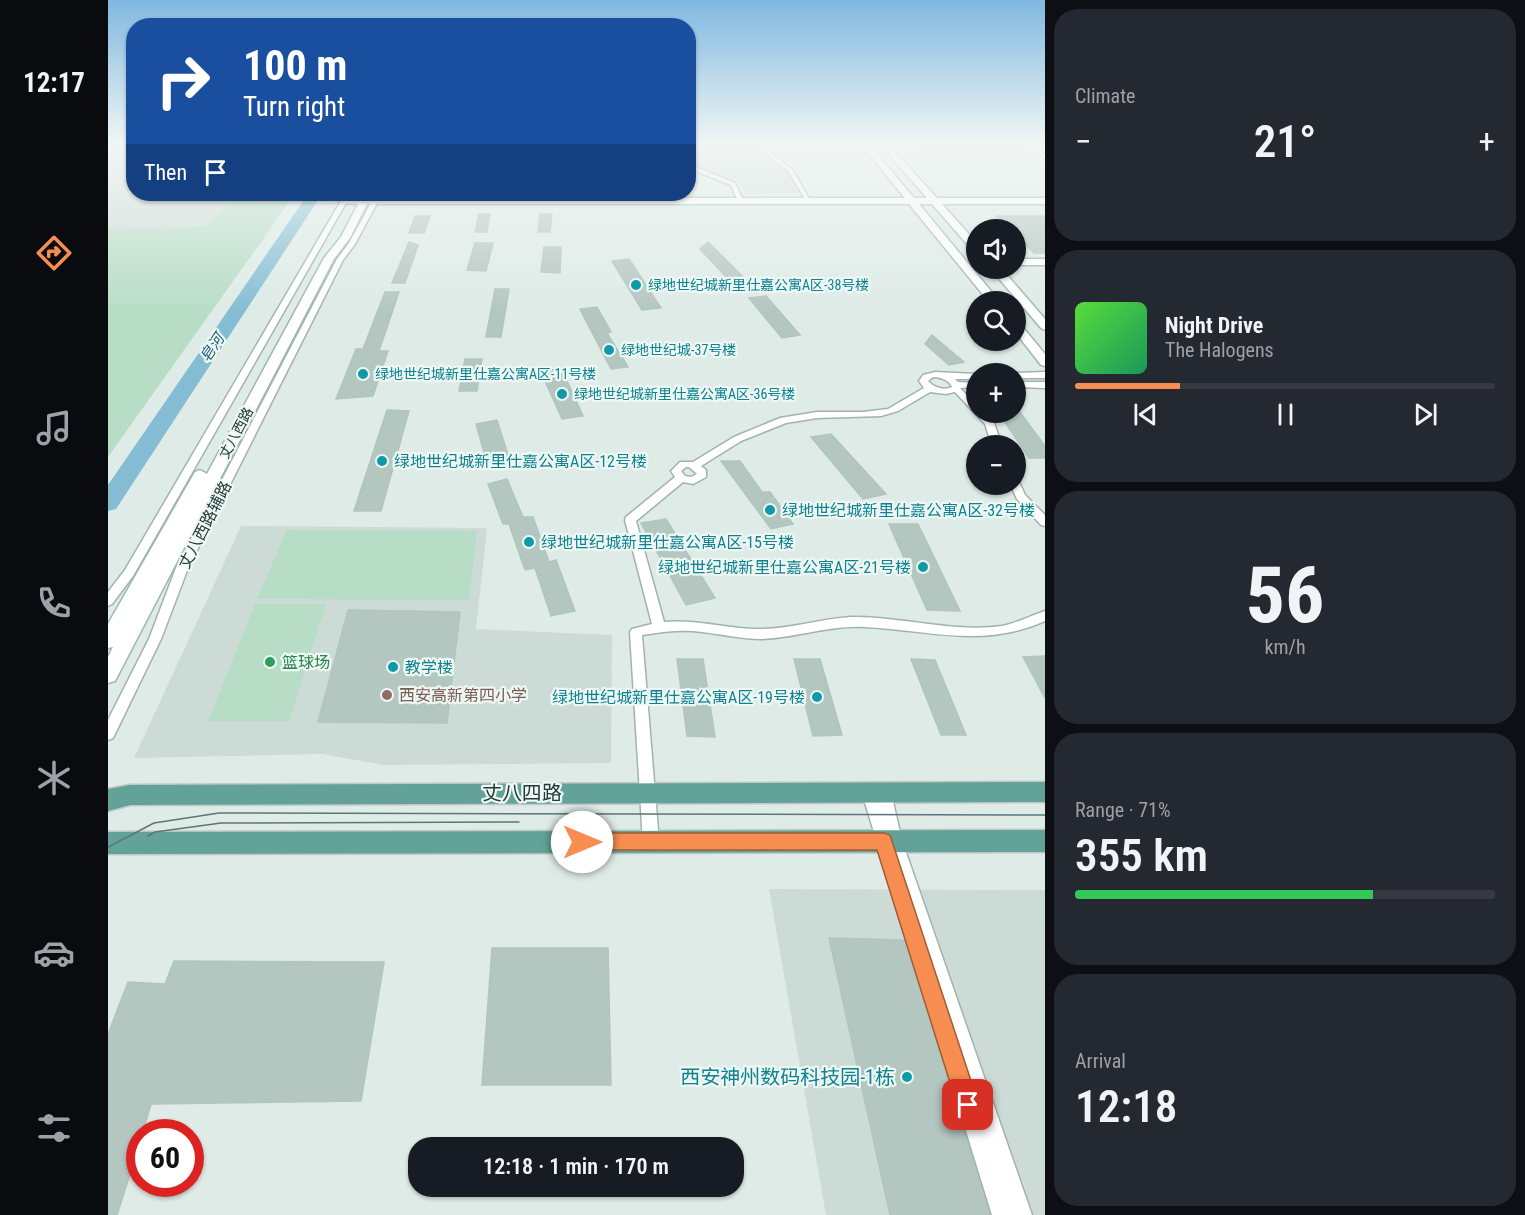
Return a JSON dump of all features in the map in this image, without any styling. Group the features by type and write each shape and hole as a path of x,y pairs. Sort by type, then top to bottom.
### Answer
{"main road":[{"path":"696,199 1045,200"},
{"path":"843,199 911,200 986,291"},
{"path":"934,200 966,237"},
{"name":"丈八西路","path":"108,641 360,201"},
{"name":"丈八西路","path":"108,675 360,201"},
{"path":"1026,262 1045,262"},
{"path":"1004,279 1045,326"},
{"path":"1026,339 1045,362"},
{"name":"丈八四路","path":"108,800 130,795 1045,792"},
{"path":"108,843 1045,841"}],"street":[{"path":"108,602 129,573 360,201"},
{"name":"丈八西路辅路","path":"108,734 155,639 182,568 340,259 352,244 361,201"},
{"path":"966,376 931,375 923,378 924,384 930,389 950,392 956,387 966,386"},
{"path":"1026,376 1045,375"},
{"path":"944,376 966,398"},
{"path":"1026,385 1045,385"},
{"path":"659,627 630,520 681,478 693,481 700,478 702,472 695,465 726,445 765,426 790,418 892,411 930,389"},
{"path":"1020,495 1045,522"},
{"path":"651,842 636,632 659,627 691,626 762,634 832,622 861,622 967,632 1003,632 1032,624 1045,616"},
{"path":"877,793 889,841 1004,1215"},
{"path":"889,841 1021,1215"}],"shaded area":[{"path":"108,199 126,199 126,201 230,201 207,226 108,229"},
{"name":"西安高新第四小学","path":"241,526 487,528 476,629 612,635 611,763 384,765 322,754 134,758"},
{"path":"769,889 1045,890 1045,1215 826,1215"}],"green space":[{"path":"230,201 290,201 108,457 108,229 207,226"},
{"path":"287,530 477,531 469,600 257,599"},
{"name":"篮球场","path":"255,604 326,604 289,721 208,721"}],"building":[{"path":"479,214 490,214 487,232 475,232"},
{"path":"540,214 552,214 550,232 538,232"},
{"path":"415,216 430,216 424,233 409,233"},
{"path":"996,216 1045,216 1045,253 1034,253 1026,245 1026,219 999,219"},
{"path":"409,242 418,245 405,283 392,283"},
{"path":"708,242 746,280 731,282 700,249"},
{"path":"475,243 493,243 486,271 467,270"},
{"path":"544,247 561,247 560,273 541,272"},
{"name":"绿地世纪城新里仕嘉公寓A区-38号楼","path":"629,259 661,308 642,310 612,261"},
{"path":"495,289 509,289 501,337 486,337"},
{"name":"绿地世纪城新里仕嘉公寓A区-11号楼","path":"385,292 399,292 379,351 388,351 373,396 336,399 356,349 363,349"},
{"path":"766,296 800,335 782,338 749,298"},
{"name":"绿地世纪城-37号楼","path":"597,307 611,332 607,333 628,367 611,369 580,309"},
{"path":"932,335 964,362 949,365 925,344"},
{"path":"465,359 482,359 477,391 459,391"},
{"name":"绿地世纪城新里仕嘉公寓A区-36号楼","path":"561,368 583,416 562,419 541,372"},
{"name":"绿地世纪城新里仕嘉公寓A区-12号楼","path":"387,410 409,411 381,511 354,511"},
{"path":"497,420 508,455 486,459 476,424"},
{"path":"1026,420 1045,446 1045,458 1029,458 1026,454 1026,435 1014,435 1005,423 1026,423"},
{"path":"831,434 886,494 863,499 811,437"},
{"name":"绿地世纪城新里仕嘉公寓A区-32号楼","path":"721,461 740,461 762,492 770,492 793,524 771,529"},
{"name":"绿地世纪城新里仕嘉公寓A区-15号楼","path":"507,479 523,517 533,517 549,562 556,560 575,611 551,616 535,568 525,570 509,524 503,524 488,484"},
{"path":"666,519 715,598 686,605 641,523"},
{"name":"绿地世纪城新里仕嘉公寓A区-21号楼","path":"889,524 918,524 960,611 927,610"},
{"name":"教学楼","path":"348,610 460,612 447,723 318,722"},
{"path":"1045,656 1045,698 1023,657"},
{"path":"677,659 703,659 715,737 687,736"},
{"name":"绿地世纪城新里仕嘉公寓A区-19号楼","path":"794,659 820,659 842,735 813,736"},
{"path":"911,659 935,660 966,735 941,735"},
{"name":"西安神州数码科技园-1栋","path":"829,938 905,940 990,1215 890,1215"},
{"path":"492,948 608,948 611,1085 482,1085"},
{"path":"174,961 384,962 361,1101 151,1104 147,1119 126,1119 126,1187 117,1215 108,1215 108,1034 128,982 165,984"}],"waterway":[{"name":"皂河","path":"108,503 310,201"}],"tram line":[{"path":"108,847 154,823 219,813 1045,815"},
{"path":"148,836 155,832 221,823 519,822"}],"place":[{"name":"绿地世纪城新里仕嘉公寓A区-38号楼","path":"636,285"},
{"name":"绿地世纪城-37号楼","path":"609,350"},
{"name":"绿地世纪城新里仕嘉公寓A区-11号楼","path":"363,374"},
{"name":"绿地世纪城新里仕嘉公寓A区-36号楼","path":"562,394"},
{"name":"绿地世纪城新里仕嘉公寓A区-12号楼","path":"382,461"},
{"name":"绿地世纪城新里仕嘉公寓A区-32号楼","path":"770,510"},
{"name":"绿地世纪城新里仕嘉公寓A区-15号楼","path":"529,542"},
{"name":"绿地世纪城新里仕嘉公寓A区-21号楼","path":"923,567"},
{"name":"篮球场","path":"270,662"},
{"name":"教学楼","path":"393,667"},
{"name":"西安高新第四小学","path":"387,695"},
{"name":"绿地世纪城新里仕嘉公寓A区-19号楼","path":"817,697"},
{"name":"西安神州数码科技园-1栋","path":"907,1077"}],"route":[{"path":"582,842 884,841 968,1105"}]}
